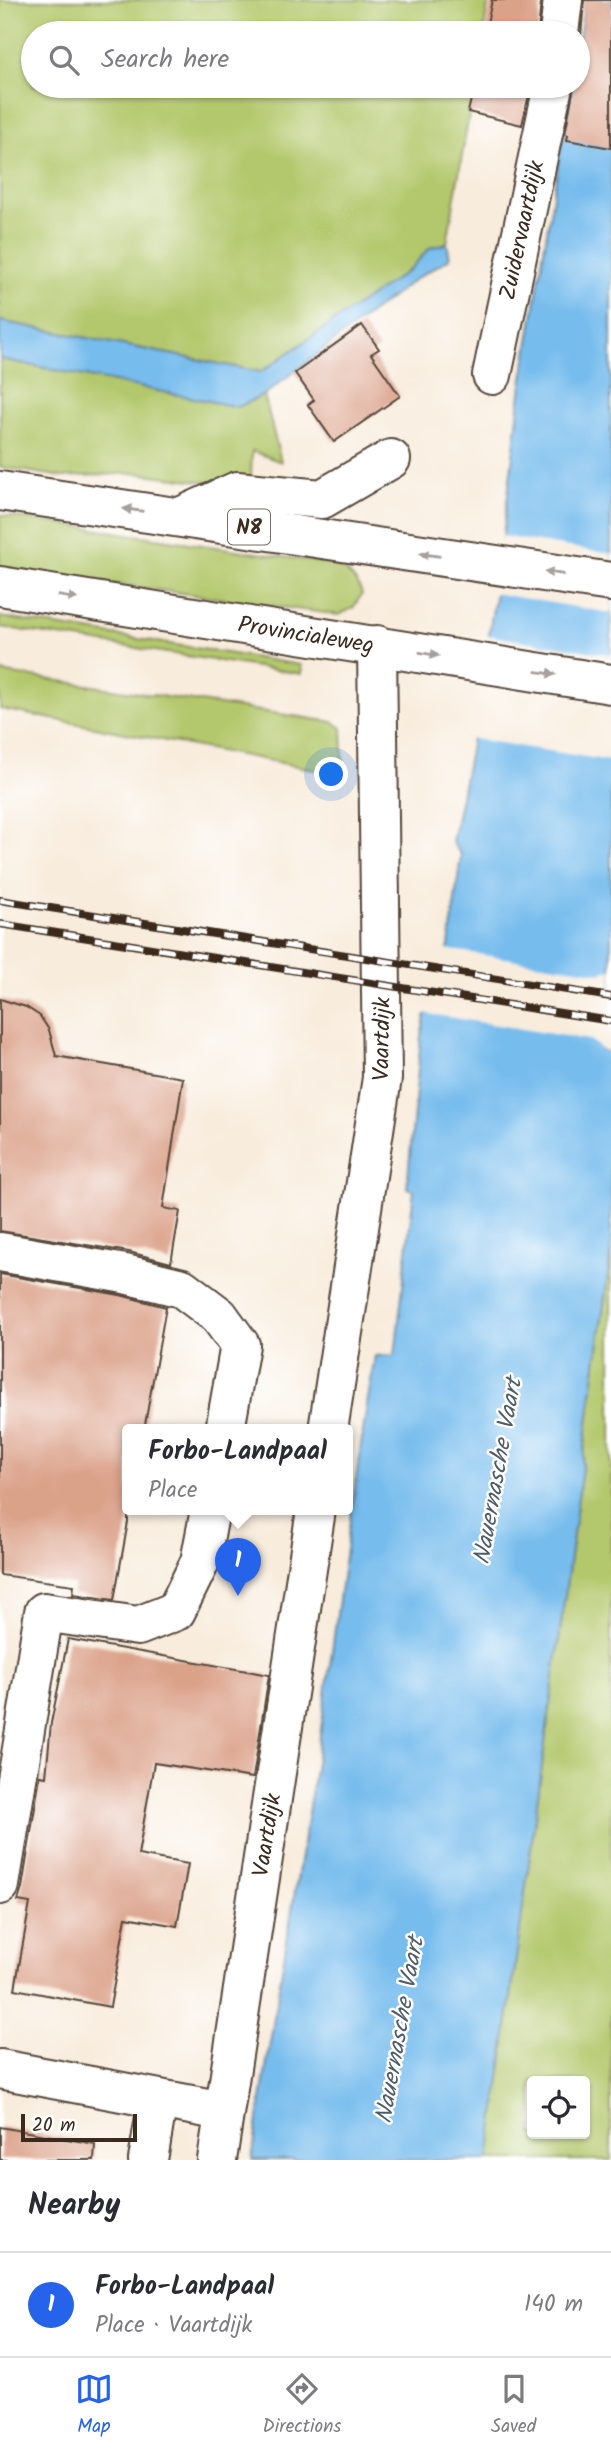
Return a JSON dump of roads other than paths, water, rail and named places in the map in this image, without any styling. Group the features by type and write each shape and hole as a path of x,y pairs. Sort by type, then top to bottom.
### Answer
{"street":[{"path":"560,21 563,0"},
{"name":"Zuidervaartdijk","path":"492,375 550,98"},
{"path":"180,517 237,491 322,499 391,459"},
{"name":"N8","path":"0,491 611,582"},
{"name":"Provincialeweg","path":"0,586 611,684"},
{"name":"Vaartdijk","path":"329,1424 382,1079 377,645"},
{"path":"0,1252 125,1274 181,1288 219,1316 240,1345 226,1424"},
{"path":"0,1885 44,1612 138,1626 176,1611 200,1562 209,1515"},
{"name":"Vaartdijk","path":"217,2160 315,1515"},
{"path":"0,2069 223,2111"},
{"path":"149,2160 159,2099"}],"water":[{"name":"Nauernasche Vaart","path":"585,0 611,0 611,991 603,1050 611,1052 611,1252 489,2160 252,2160 313,1782 375,1356 395,1355 414,1190 407,1188 421,1036 449,946 461,855 452,842 496,590 522,384 569,98 590,98 590,21 582,21"},
{"path":"447,243 450,258 414,280 264,395 238,407 0,359 0,321 261,372 409,270 430,248"}],"railway":[{"path":"0,900 611,997"},
{"path":"0,924 611,1021"}],"place":[{"name":"Forbo-Landpaal","path":"238,1596"}]}
